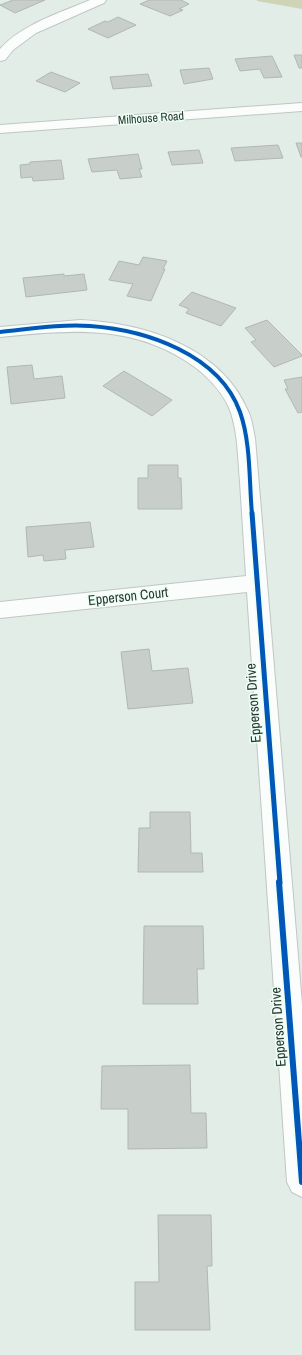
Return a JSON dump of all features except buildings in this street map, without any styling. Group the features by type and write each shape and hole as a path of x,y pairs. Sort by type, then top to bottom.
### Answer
{"street":[{"path":"0,57 11,44 26,34 100,0"},
{"name":"Milhouse Road","path":"0,129 302,107"},
{"name":"Epperson Drive","path":"0,332 84,326 112,328 142,335 171,345 197,359 218,377 231,394 241,413 245,428 302,1182"},
{"name":"Epperson Court","path":"0,610 256,583"}],"green space":[{"path":"302,0 302,9 257,1"}],"cycle path":[{"path":"0,332 46,327 91,326 116,329 142,335 167,344 190,356 211,371 228,390 240,412 246,438 302,1182"}]}
